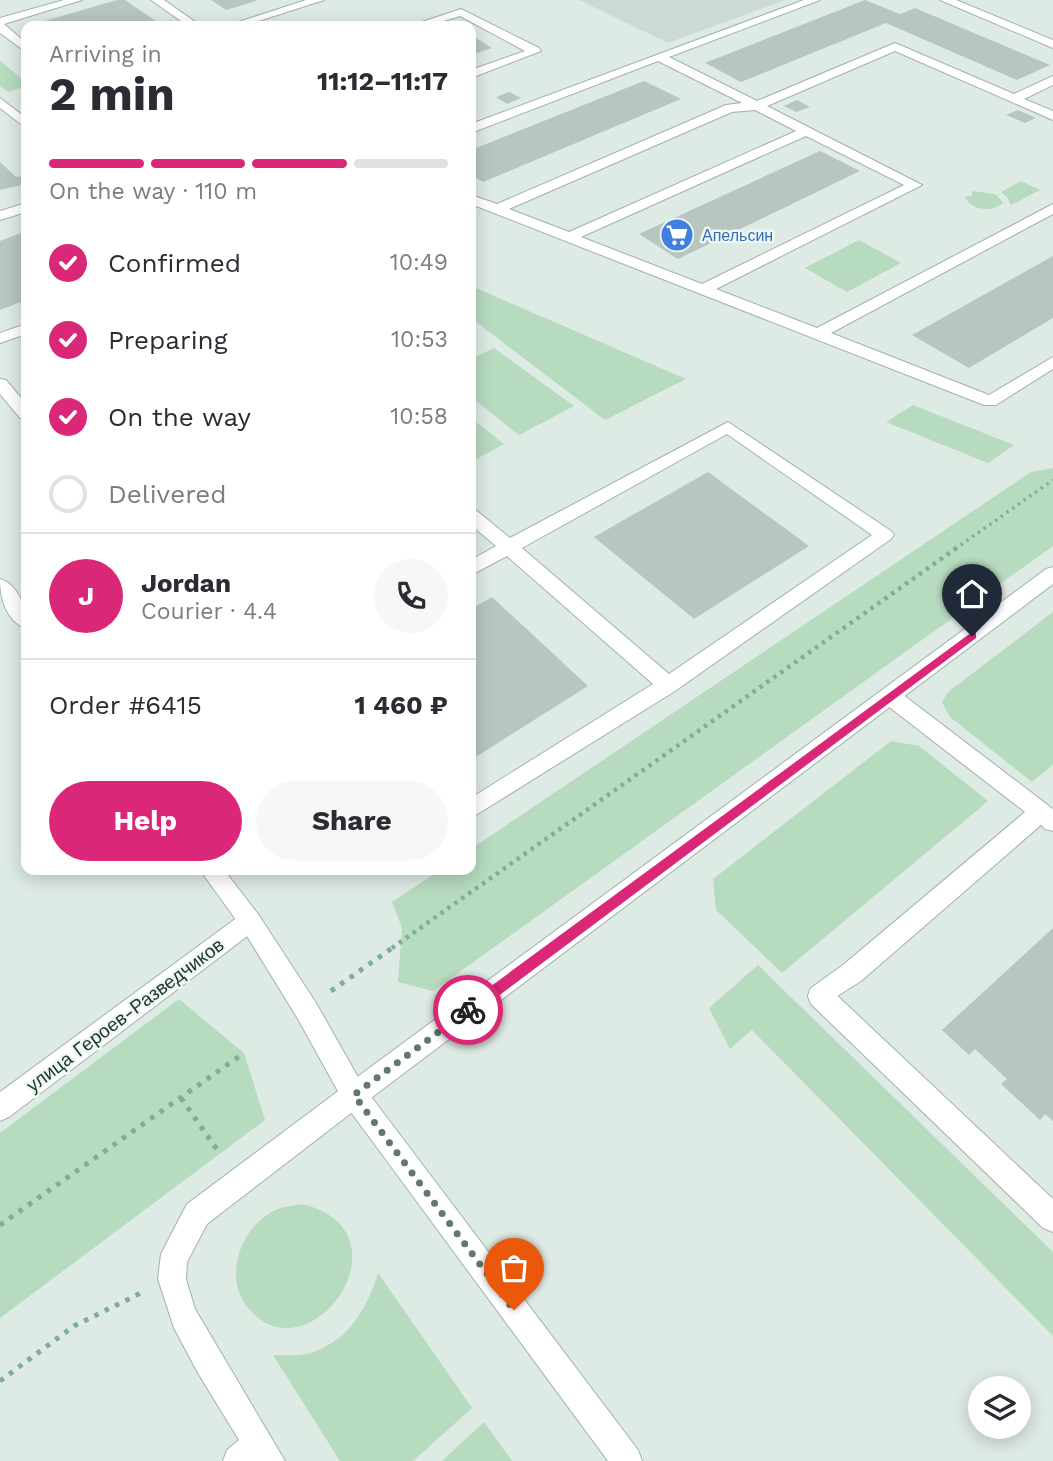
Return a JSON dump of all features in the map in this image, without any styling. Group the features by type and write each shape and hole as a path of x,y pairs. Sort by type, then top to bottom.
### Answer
{"street":[{"path":"0,22 76,0"},
{"path":"157,0 188,21"},
{"path":"249,21 318,0"},
{"path":"445,0 461,12 535,51 476,72"},
{"path":"476,126 814,0"},
{"path":"946,0 1053,44"},
{"path":"432,21 461,12"},
{"path":"0,27 21,45"},
{"path":"497,209 730,108 757,106 895,47 1053,116"},
{"path":"659,57 915,185 703,289"},
{"path":"1014,99 1053,80"},
{"path":"3,109 21,107"},
{"path":"3,109 21,121"},
{"path":"569,237 806,131"},
{"path":"476,201 990,401 1053,362"},
{"path":"818,334 1053,208"},
{"path":"0,216 21,209"},
{"path":"0,338 21,330"},
{"path":"0,384 21,408"},
{"path":"476,565 728,427 885,535 668,685 476,806"},
{"path":"476,519 668,685"},
{"path":"256,1455 184,1319 171,1278 181,1238 197,1214 1053,574"},
{"path":"0,586 21,614"},
{"path":"891,697 1047,817 820,996 1053,1218"},
{"path":"215,875 250,921 307,1011 354,1095 627,1461"},
{"name":"улица Героев-Разведчиков","path":"0,1108 250,921"}],"path":[{"path":"325,995 1053,480"},
{"path":"0,1225 244,1053"},
{"path":"181,1098 224,1160"},
{"path":"0,1381 74,1325 171,1278"}],"shaded area":[{"path":"579,0 785,0 668,43"}],"green space":[{"path":"0,61 21,78 21,88 8,92 0,86"},
{"path":"1021,181 1040,190 1011,205 1001,192"},
{"path":"972,191 995,194 1003,202 991,209 976,207 965,197 972,196"},
{"path":"859,240 901,263 847,292 805,268"},
{"path":"476,288 686,379 605,420 476,322"},
{"path":"494,348 574,406 519,435 476,401 476,357"},
{"path":"913,405 1014,445 988,463 886,422"},
{"path":"476,422 504,444 476,459"},
{"path":"1053,468 1053,546 433,991 398,982 402,928 392,902 432,875 476,875 476,846 1031,472"},
{"path":"1053,612 1053,765 1032,782 950,717 942,702 948,692"},
{"path":"891,741 919,746 988,801 782,973 716,910 713,879"},
{"path":"758,965 1053,1252 1053,1336 752,1030 730,1049 709,1008"},
{"path":"179,999 244,1053 265,1120 0,1318 0,1133"},
{"path":"302,1204 335,1219 350,1242 351,1268 341,1293 323,1314 299,1326 274,1326 249,1309 241,1298 236,1272 238,1259 248,1234 257,1223 275,1210"},
{"path":"378,1273 472,1408 413,1461 340,1461 273,1355 307,1354 333,1342 361,1312"},
{"path":"484,1422 512,1461 442,1461"}],"building":[{"path":"125,0 156,21 44,21"},
{"path":"211,0 256,0 256,1 226,10"},
{"path":"865,0 900,14 915,8 1050,65 1017,80 886,23 741,82 705,63"},
{"path":"476,38 492,48 476,53"},
{"path":"644,81 681,99 483,182 476,178 476,148"},
{"path":"509,92 521,98 507,104 496,97"},
{"path":"797,100 810,107 796,112 784,106"},
{"path":"1018,110 1036,118 1025,123 1006,115"},
{"path":"820,151 860,171 678,259 639,234"},
{"path":"0,162 16,177 21,176 21,185 0,190"},
{"path":"21,233 21,302 0,310 0,241"},
{"path":"1053,256 1053,318 969,368 912,335"},
{"path":"708,472 809,546 694,619 594,537"},
{"path":"492,597 588,686 476,757 476,606"},
{"path":"1053,928 1053,1121 1045,1114 1040,1120 1001,1084 1007,1079 975,1049 969,1055 942,1030"}],"way so far":[{"path":"468,1010 354,1095 514,1310"}],"place":[{"name":"Апельсин","path":"677,235"}],"route":[{"path":"468,1010 972,636"}]}
